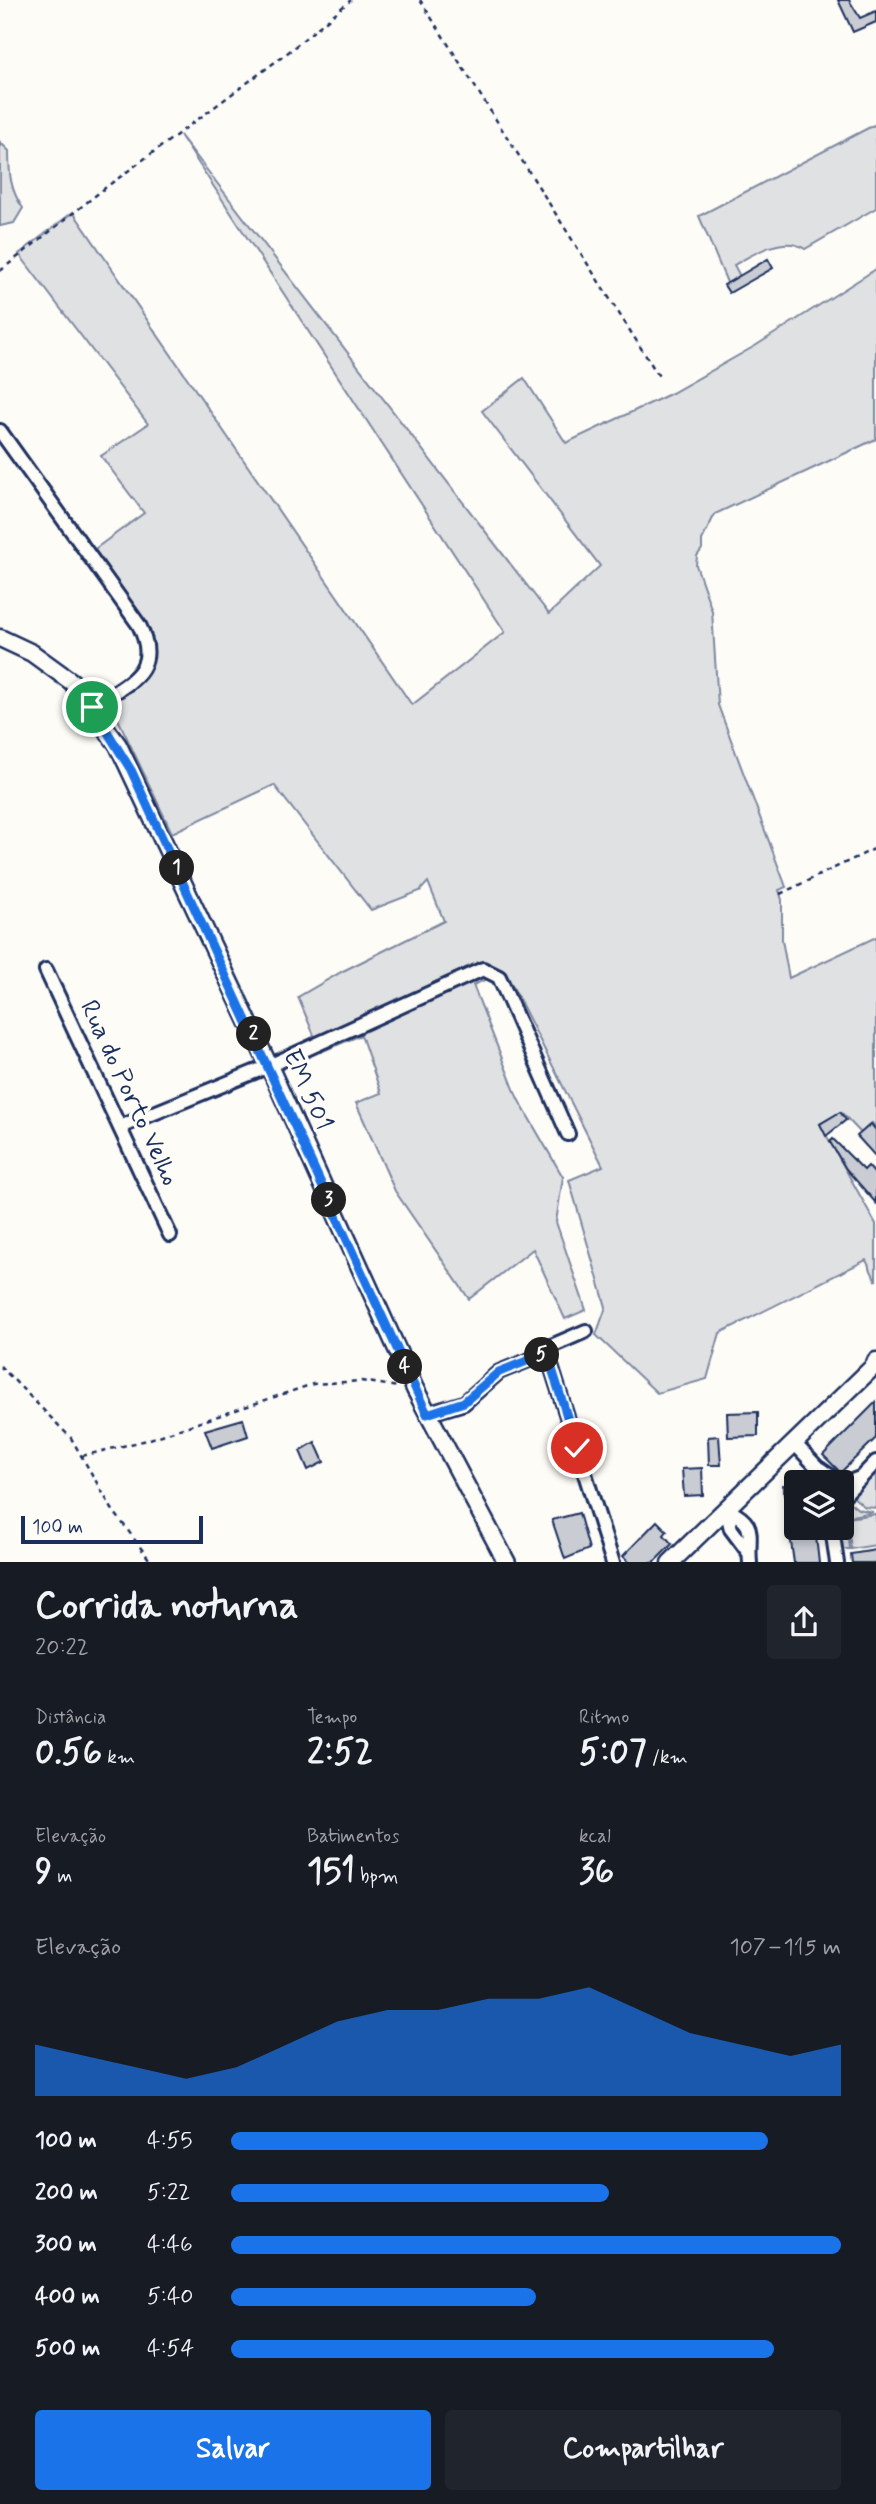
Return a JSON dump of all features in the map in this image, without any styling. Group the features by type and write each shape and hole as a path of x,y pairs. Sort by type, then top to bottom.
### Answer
{"main road":[{"name":"EM 501","path":"0,638 32,653 72,682 114,738 269,1066 415,1389 506,1562"},
{"path":"671,1562 875,1364"}],"street":[{"path":"0,432 139,625 146,639 148,656 142,670 92,707"},
{"path":"120,1127 269,1066 483,969 499,977 568,1134"},
{"name":"Rua do Porto Velho","path":"47,970 170,1235"},
{"path":"586,1331 549,1347 547,1353 612,1562"},
{"path":"427,1414 464,1402 499,1372 547,1353"},
{"path":"795,1444 817,1467 838,1481 845,1483 859,1478"},
{"path":"854,1484 876,1462"},
{"path":"726,1509 743,1517 748,1524 750,1558"},
{"path":"834,1540 837,1562"}],"path":[{"path":"0,271 105,188 286,54 351,0"},
{"path":"420,0 660,378"},
{"path":"780,894 876,848"},
{"path":"0,1366 71,1438 112,1509 151,1562"},
{"path":"82,1456 147,1440 313,1384 360,1381 415,1389"}],"shaded area":[{"path":"876,124 876,208 805,249 788,244 769,247 734,265 744,284 731,292 699,216"},
{"path":"180,135 549,614 600,566 482,411 524,378 566,443 672,393 755,346 876,269 876,439 715,514 702,540 702,549 697,556 696,565 712,611 718,705 786,887 779,890 782,900 782,940 789,978 876,937 876,1127 872,1123 861,1133 841,1112 820,1124 876,1224 876,1281 866,1260 720,1333 707,1379 657,1393 596,1335 606,1307 569,1180 603,1166 505,971 473,985 518,1099 563,1177 556,1222 586,1310 565,1319 533,1249 469,1299 395,1191 356,1103 381,1093 361,1035 321,1052 298,997 343,971 444,921 428,882 420,891 371,910 274,785 172,833 118,719 103,699 142,670 146,639 88,554 144,513 101,456 148,424 19,254 73,212 412,705 505,632"},
{"path":"0,142 9,151 11,181 23,208 14,223 0,226"},
{"path":"876,1471 876,1508 865,1507 854,1498 854,1494"},
{"path":"854,1506 858,1509 873,1512 854,1516"},
{"path":"876,1514 876,1545 851,1549 850,1540 854,1540 854,1517"},
{"path":"842,1540 848,1540 849,1549 843,1549"}],"building":[{"path":"838,0 849,0 860,18 876,11 876,22 853,32"},
{"path":"768,259 773,268 729,293 724,285"},
{"path":"840,1112 846,1120 826,1136 820,1124"},
{"path":"871,1124 876,1130 876,1157 857,1136"},
{"path":"833,1139 864,1170 868,1166 876,1175 876,1203 846,1169 830,1142"},
{"path":"876,1402 876,1438 843,1470 838,1470 823,1455"},
{"path":"758,1412 758,1436 728,1437 727,1413"},
{"path":"243,1419 248,1436 212,1448 205,1430"},
{"path":"719,1436 721,1465 709,1465 708,1437"},
{"path":"315,1442 324,1462 308,1470 300,1451"},
{"path":"702,1468 703,1495 684,1496 682,1469"},
{"path":"579,1513 589,1549 565,1559 552,1520"},
{"path":"657,1521 667,1531 664,1535 672,1544 654,1562 629,1562 623,1556"},
{"path":"791,1540 816,1540 819,1562 794,1562"},
{"path":"876,1550 876,1562 852,1562 851,1554"}],"route":[{"path":"92,707 118,745 131,770 427,1414 464,1402 499,1372 547,1353 577,1448"}]}
